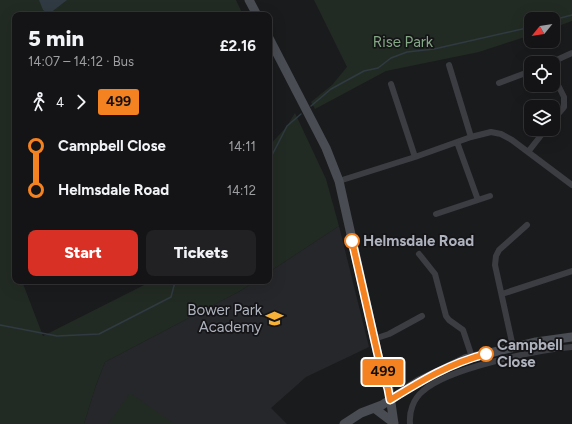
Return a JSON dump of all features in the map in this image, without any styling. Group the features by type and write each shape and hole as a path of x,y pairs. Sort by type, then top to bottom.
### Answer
{"street":[{"path":"249,0 255,12"},
{"path":"272,44 326,148 339,181 374,339 388,389 394,424"},
{"path":"560,58 572,53"},
{"path":"448,65 471,137"},
{"path":"500,83 524,74"},
{"path":"391,84 415,157"},
{"path":"560,89 564,97 564,107 560,112"},
{"path":"339,181 415,157 471,137 491,132 501,134 512,140 572,185"},
{"path":"528,152 541,136"},
{"path":"458,142 478,200"},
{"path":"436,214 490,196"},
{"path":"513,347 495,265 496,256 499,250 527,225"},
{"path":"419,254 426,258 440,280 446,316 463,330 472,357"},
{"path":"502,294 572,271"},
{"path":"374,339 389,334 422,316"},
{"path":"344,424 361,413 390,400 419,381 448,366 472,357 513,347 572,337"},
{"path":"410,424 410,415 414,403 423,391 431,385 453,374 484,364 572,347"},
{"path":"374,408 394,424"}],"shaded area":[{"path":"39,0 67,0 52,12 46,12 43,10"},
{"name":"Bower Park Academy","path":"339,226 369,347 306,377 271,408 287,424 84,424 105,362 240,291 250,284 272,284 272,270"}],"green space":[{"path":"0,0 236,0 242,12 12,12 12,284 23,284 43,336 146,284 250,284 240,291 105,362 84,424 0,424"},
{"name":"Rise Park","path":"314,0 572,0 572,21 560,25 560,12 524,12 524,37 479,52 386,71 315,109 311,102 332,85 347,67"},
{"path":"295,113 326,179 339,226 272,270 272,143 287,126"},
{"path":"130,393 173,423 108,424"}],"waterway":[{"path":"560,18 572,15"},
{"path":"311,106 331,89 364,71 378,68 391,58 407,52 434,49 524,29"},
{"path":"272,155 287,126 301,114"},
{"path":"0,325 57,336 99,334 171,297 174,284"}],"bus line":[{"name":"499","path":"352,241 380,364 390,400 419,381 448,366 466,359 486,354"}],"place":[{"name":"Helmsdale Road","path":"352,241"},
{"name":"Bower Park Academy","path":"275,319"},
{"name":"Campbell Close","path":"486,354"}]}
